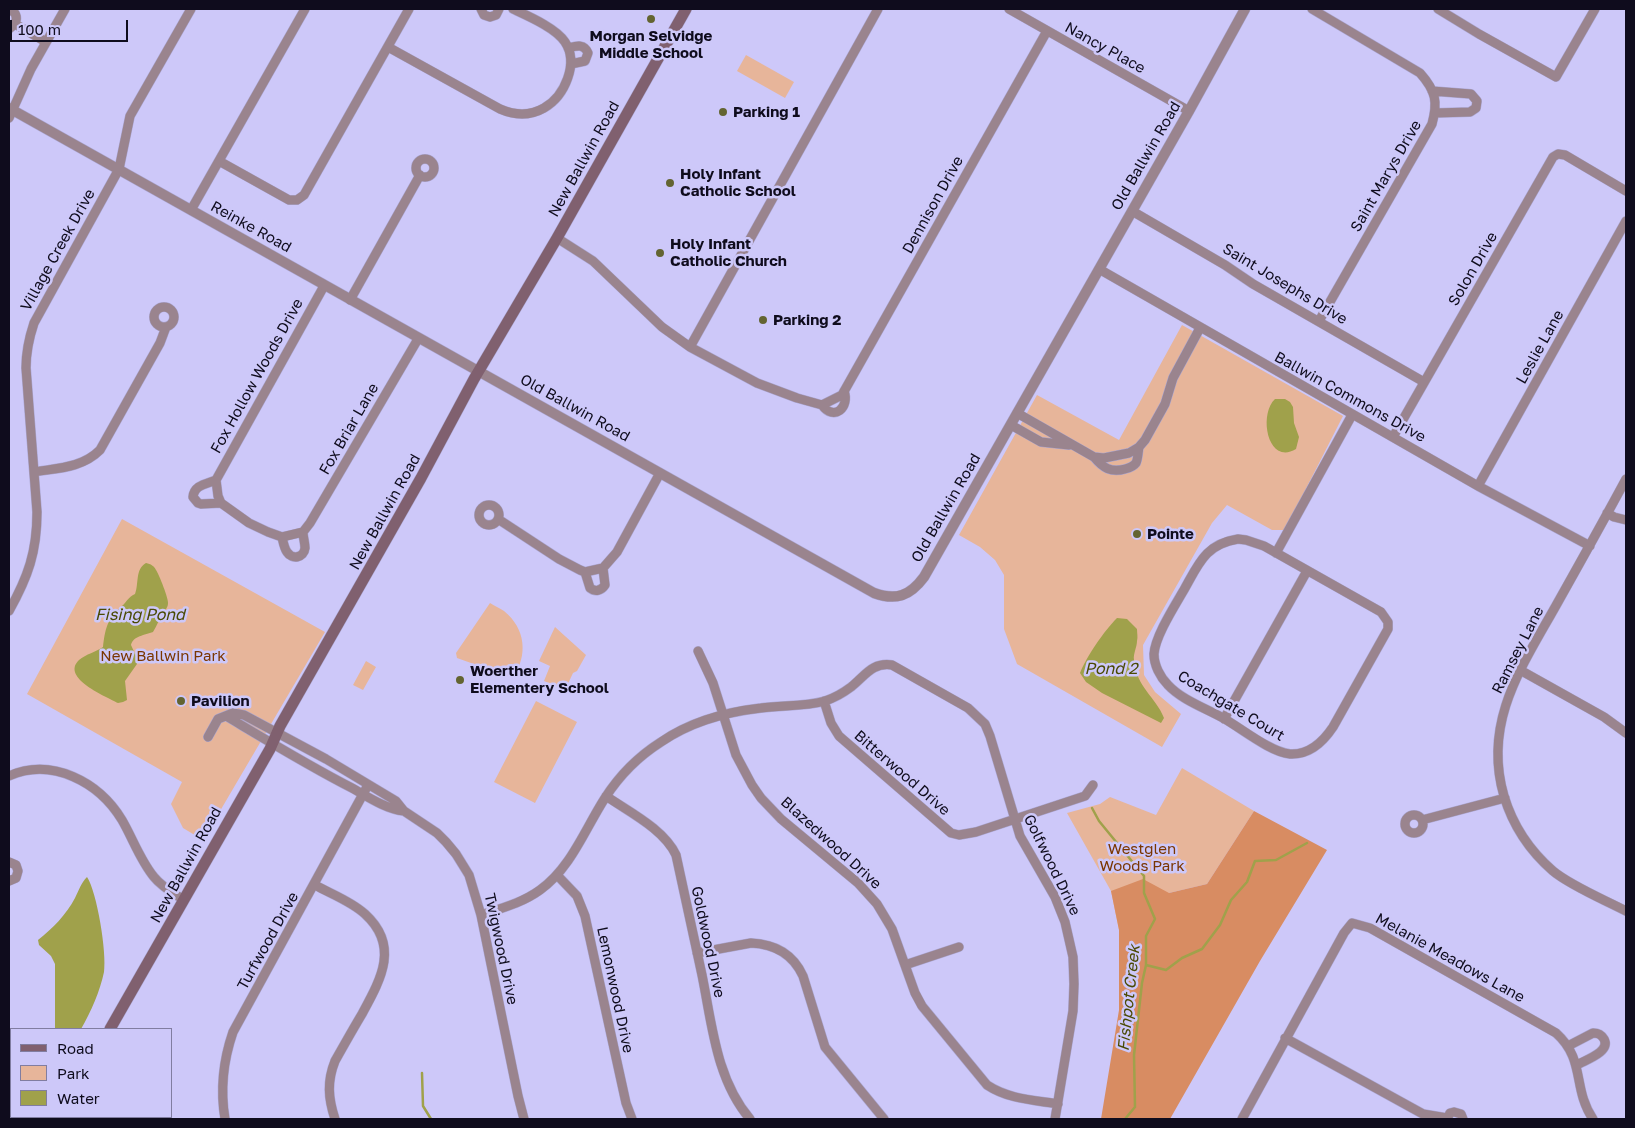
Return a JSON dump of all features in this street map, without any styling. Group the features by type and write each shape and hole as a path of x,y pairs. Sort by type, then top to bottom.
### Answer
{"main road":[{"name":"New Ballwin Road","path":"111,1028 421,478 479,371 557,238 686,9"}],"street":[{"path":"9,9 16,14 17,18 12,27 46,42"},
{"path":"10,112 31,69 65,9"},
{"name":"Village Creek Drive","path":"9,611 29,571 35,545 37,512 26,368 27,344 34,323 119,169 130,116 191,9"},
{"path":"191,210 304,9"},
{"path":"219,161 289,200 297,200 304,196 409,9"},
{"path":"481,9 484,15 490,17 496,15 499,9"},
{"path":"388,47 500,109 516,114 531,113 544,108 550,103 565,83 572,64 571,57 564,41 555,32 513,9"},
{"path":"690,347 878,9"},
{"name":"Nancy Place","path":"1009,9 1189,110"},
{"name":"Old Ballwin Road","path":"479,371 874,593 885,597 904,595 913,590 924,577 1245,9"},
{"name":"Saint Marys Drive","path":"1312,9 1420,73 1430,85 1435,101 1432,124 1319,321"},
{"path":"1438,9 1556,77 1595,9"},
{"name":"Dennison Drive","path":"557,238 593,261 662,327 690,347 757,383 822,405 838,398 844,392 1047,31"},
{"path":"568,48 581,46 586,48 588,53 585,61 572,64"},
{"name":"Saint Marys Drive","path":"1432,91 1471,94 1477,101 1476,108 1470,112 1435,112"},
{"name":"Reinke Road","path":"10,112 119,169 418,339 479,371"},
{"name":"Solon Drive","path":"1393,437 1553,157 1558,154 1565,155 1626,191"},
{"path":"350,300 420,176"},
{"name":"Saint Josephs Drive","path":"1132,211 1225,264 1253,284 1424,382"},
{"name":"Leslie Lane","path":"1478,486 1626,221"},
{"name":"Ballwin Commons Drive","path":"1098,269 1478,486 1590,546"},
{"name":"Fox Hollow Woods Drive","path":"216,480 324,286"},
{"path":"34,472 77,465 87,461 100,450 160,343 166,328"},
{"path":"1094,457 1104,458 1124,454 1139,447 1145,440 1165,404 1174,378 1200,328"},
{"name":"Fox Briar Lane","path":"282,537 287,554 297,557 302,554 305,548 303,532 418,339"},
{"path":"1017,413 1094,457 1102,466 1111,471 1132,467 1136,462 1139,447"},
{"path":"1276,553 1352,415"},
{"path":"1011,425 1041,442 1072,445"},
{"path":"498,519 559,559 586,572 603,568 617,552 660,473"},
{"name":"Ramsey Lane","path":"1626,479 1520,670 1508,697 1500,723 1498,740 1499,774 1505,798 1511,815 1524,839 1533,851 1562,878 1626,911"},
{"path":"221,503 198,503 193,497 194,490 216,480 221,503 255,526 282,537 303,532"},
{"path":"1607,514 1626,520"},
{"name":"Coachgate Court","path":"1246,540 1264,546 1306,571 1381,612 1388,622 1388,629 1327,737 1318,746 1309,751 1290,754 1275,749 1180,695 1166,684 1162,678 1154,654 1163,627 1200,560 1209,550 1228,541 1246,540"},
{"path":"586,572 590,588 598,590 602,589 605,585 603,568"},
{"path":"1224,719 1306,571"},
{"name":"Blazedwood Drive","path":"698,651 713,683 736,756 752,785 761,798 782,819 846,872 869,894 892,929 915,993 925,1011 987,1084 1015,1098 1058,1104"},
{"name":"Golfwood Drive","path":"824,701 834,698 852,687 874,667 885,664 899,668 959,702 985,724 1013,818 1025,848 1044,876 1055,897 1065,922 1073,958 1073,1012 1055,1119"},
{"path":"1520,670 1604,717 1626,732"},
{"path":"481,914 521,901 542,889 557,875 570,858 606,796 635,763 662,741 693,725 722,715 761,708 824,701"},
{"name":"Bitterwood Drive","path":"824,701 831,723 840,736 952,833 959,835 967,834 1085,796 1093,785"},
{"path":"208,737 218,719 233,713 244,715 278,732"},
{"path":"226,716 271,744"},
{"name":"Twigwood Drive","path":"278,732 396,801 404,811 437,834 456,854 469,875 481,914 524,1119"},
{"name":"Twigwood Drive","path":"271,744 394,810 404,811"},
{"path":"9,776 26,770 51,769 72,776 90,786 104,796 114,808 155,878 164,887 184,900"},
{"name":"Turfwood Drive","path":"225,1119 223,1098 224,1063 234,1032 368,785"},
{"name":"Goldwood Drive","path":"606,796 658,832 673,848 722,1069 733,1095 750,1119"},
{"path":"1422,820 1505,798"},
{"path":"9,862 16,865 18,871 16,878 9,881"},
{"name":"Lemonwood Drive","path":"557,875 577,896 585,916 626,1103 632,1119"},
{"path":"315,885 354,906 363,913 378,930 385,950 378,984 335,1061 331,1072 329,1100 335,1119"},
{"name":"Melanie Meadows Lane","path":"1242,1119 1344,933 1352,923 1370,928 1556,1033 1568,1046 1577,1064 1583,1100 1593,1119"},
{"path":"697,953 760,943 777,948 790,957 803,976 825,1047 884,1119"},
{"path":"905,965 959,947"},
{"path":"1568,1046 1593,1033 1600,1035 1604,1040 1601,1052 1577,1064"},
{"path":"1286,1038 1423,1114 1447,1119 1450,1114 1456,1112 1461,1114 1463,1119"}],"green space":[{"path":"746,55 794,82 785,98 737,71"},
{"path":"1182,325 1343,416 1285,530 1272,530 1227,505 1212,523 1143,645 1144,675 1155,692 1181,714 1162,747 1017,664 1004,629 1004,575 995,560 980,547 959,535 1037,395 1119,440"},
{"name":"New Ballwin Park","path":"122,519 325,632 203,840 183,828 171,804 182,782 27,694"},
{"path":"490,603 504,611 511,618 520,634 523,651 518,669 513,678 457,658 456,653"},
{"path":"555,627 586,655 577,671 573,673 565,690 544,681 550,666 539,661"},
{"path":"366,661 376,667 363,690 353,685"},
{"path":"536,701 577,722 535,803 494,782"},
{"name":"Westglen Woods Park","path":"1182,768 1254,811 1207,884 1169,893 1119,930 1111,891 1067,813 1100,804 1110,797 1156,815"}],"shaded area":[{"path":"1254,811 1327,850 1260,961 1170,1119 1101,1119 1119,1010 1119,930 1111,891 1143,879 1169,893 1207,884"}],"water":[{"path":"1275,399 1285,399 1293,407 1294,423 1299,437 1296,449 1286,452 1279,451 1273,445 1269,436 1267,416 1270,406"},
{"name":"Fising Pond","path":"146,563 153,566 157,572 168,605 153,632 140,636 132,642 131,645 137,664 125,681 127,700 118,703 87,686 80,680 75,667 79,660 103,647 109,621 135,594 140,569"},
{"name":"Pond 2","path":"1117,618 1127,619 1137,629 1134,658 1138,678 1164,718 1161,723 1102,693 1086,682 1080,673 1096,644"},
{"path":"87,877 94,896 104,951 104,972 95,1001 82,1028 55,1028 55,964 51,956 39,945 38,940 63,916"}],"waterway":[{"name":"Fishpot Creek","path":"1092,808 1099,821 1144,876 1144,893 1155,919 1146,936 1146,965 1142,983 1134,1055 1135,1107 1125,1119"},
{"path":"1146,965 1166,970 1182,958 1202,949 1220,925 1231,900 1247,882 1255,861 1276,860 1307,843"},
{"path":"422,1073 423,1106 431,1119"}],"place":[{"name":"Morgan Selvidge Middle School","path":"651,19"},
{"name":"Parking 1","path":"723,112"},
{"name":"Holy Infant Catholic School","path":"670,183"},
{"name":"Holy Infant Catholic Church","path":"660,253"},
{"name":"Parking 2","path":"763,320"},
{"name":"Pointe","path":"1137,534"},
{"name":"Woerther Elementery School","path":"460,680"},
{"name":"Pavilion","path":"181,701"}]}
